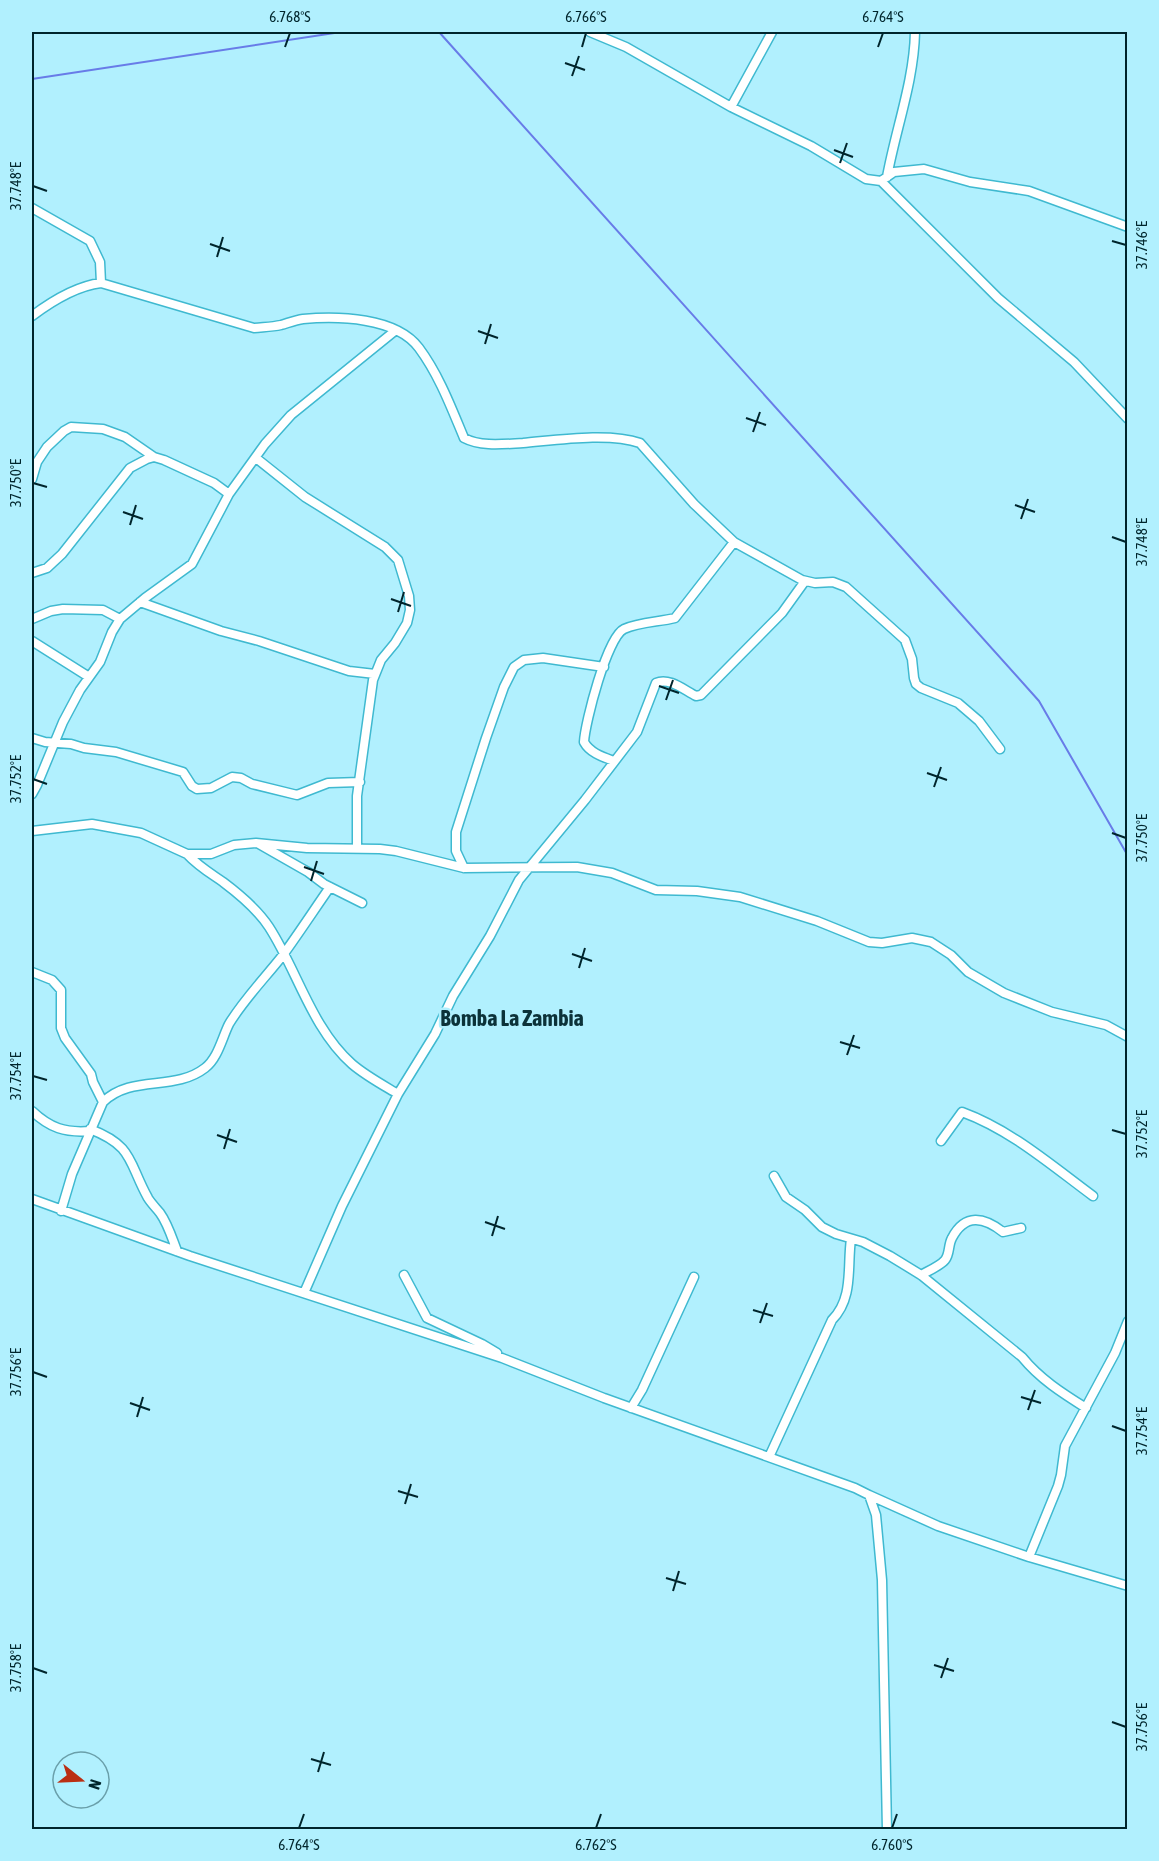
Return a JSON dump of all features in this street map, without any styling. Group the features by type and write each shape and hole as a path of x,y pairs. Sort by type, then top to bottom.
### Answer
{"street":[{"path":"590,32 626,46 731,107 810,146 866,179 884,179 894,172 924,169 970,182 1029,191 1128,227"},
{"path":"731,107 772,32"},
{"path":"884,179 904,108 915,32"},
{"path":"884,179 998,298 1074,362 1128,419"},
{"path":"32,208 90,241 100,262 101,282"},
{"path":"32,316 50,302 101,282 254,328 278,326 302,319 336,319 366,320 396,330 418,346 444,389 464,438 472,442 502,444 601,438 628,438 640,442 694,504 734,542 805,581 832,582 846,587 905,640 912,659 916,684 958,703 979,721 1000,749"},
{"path":"32,794 71,706 100,662 120,619 192,564 229,494 265,444 291,415 396,330"},
{"path":"32,479 47,447 64,431 71,428 103,429 125,437 154,457 197,475 229,494"},
{"path":"32,573 47,568 62,554 130,468 154,457"},
{"path":"256,458 305,497 385,547 398,560 410,596 410,610 402,632 381,660 375,674 360,782 356,826 357,847"},
{"path":"614,762 594,753 586,747 584,742 592,700 618,633 625,629 675,618 734,542"},
{"path":"304,1293 342,1206 398,1094 435,1034 453,996 490,936 519,880 532,867 636,732 656,683 661,681 670,683 696,696 701,695 782,613 805,581"},
{"path":"140,602 221,631 349,671 375,674"},
{"path":"32,619 63,609 103,609 120,619"},
{"path":"32,641 89,677"},
{"path":"464,868 456,851 456,832 486,738 504,687 514,667 524,660 543,658 604,667"},
{"path":"32,738 116,752 158,764 183,772 192,786 197,789 211,788 232,777 297,795 328,783 360,782"},
{"path":"32,831 92,824 141,833 187,854 198,866 223,881 268,926 306,999 340,1052 352,1064 398,1094"},
{"path":"187,854 211,854 234,845 256,843 307,848 357,847 396,850 464,868 577,867 612,873 656,890 697,891 740,897 817,921 875,943 912,938 931,942 951,955 969,972 1004,993 1052,1012 1106,1025 1128,1037"},
{"path":"256,843 330,887 362,903"},
{"path":"61,1211 72,1174 103,1102 121,1089 152,1083 173,1082 205,1068 230,1023 283,955 330,887"},
{"path":"32,972 52,980 61,990 59,1014 61,1028 65,1038 91,1074 103,1102"},
{"path":"32,1111 44,1123 58,1130 75,1132 90,1130 109,1137 126,1152 149,1200 170,1231 177,1251"},
{"path":"942,1141 962,1112 1012,1136 1093,1196"},
{"path":"774,1176 786,1197 805,1210 822,1227 890,1256 921,1275 1022,1357 1034,1371 1086,1408"},
{"path":"32,1200 177,1251 502,1358 631,1408 855,1488 938,1526 1029,1557 1128,1586"},
{"path":"921,1275 944,1262 951,1239 966,1222 981,1219 1003,1232 1020,1228"},
{"path":"769,1457 832,1320 840,1312 851,1268 848,1260 851,1239"},
{"path":"404,1275 427,1318 500,1355"},
{"path":"631,1408 642,1390 694,1277"},
{"path":"1029,1557 1061,1475 1065,1446 1115,1353 1128,1321"},
{"path":"868,1495 876,1515 882,1580 887,1830"}],"waterway":[{"path":"32,79 341,32"},
{"path":"439,32 1039,701 1128,856"}],"district":[{"name":"Bomba La Zambia","path":"512,1018"}]}
